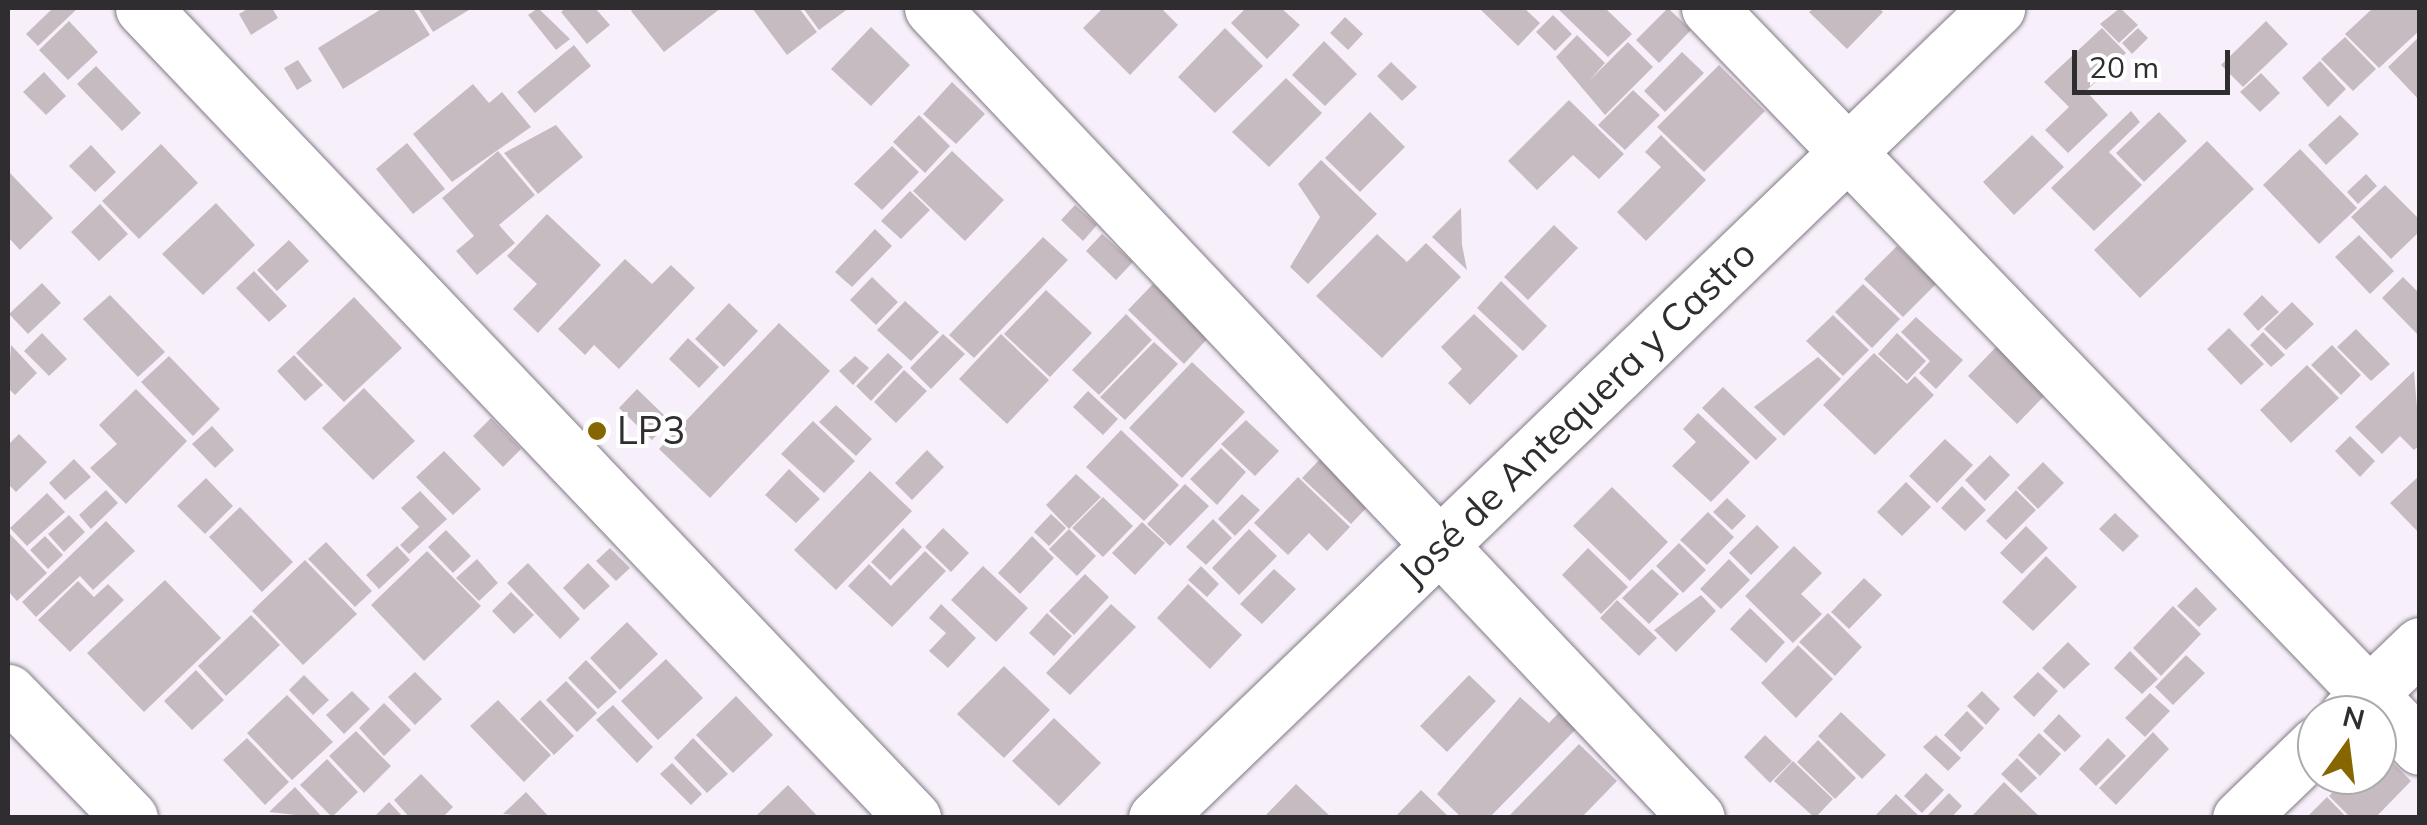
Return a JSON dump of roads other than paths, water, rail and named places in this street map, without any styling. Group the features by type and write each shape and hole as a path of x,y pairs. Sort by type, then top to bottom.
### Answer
{"street":[{"path":"144,8 913,818"},
{"path":"932,8 1697,818"},
{"path":"1710,8 2349,695"},
{"name":"José de Antequera y Castro","path":"1156,818 1998,8"},
{"path":"2368,695 2420,645"},
{"path":"8,692 110,811"},
{"path":"2397,731 2420,747"},
{"path":"2240,818 2297,763"}],"place":[{"name":"LP3","path":"597,431"}]}
